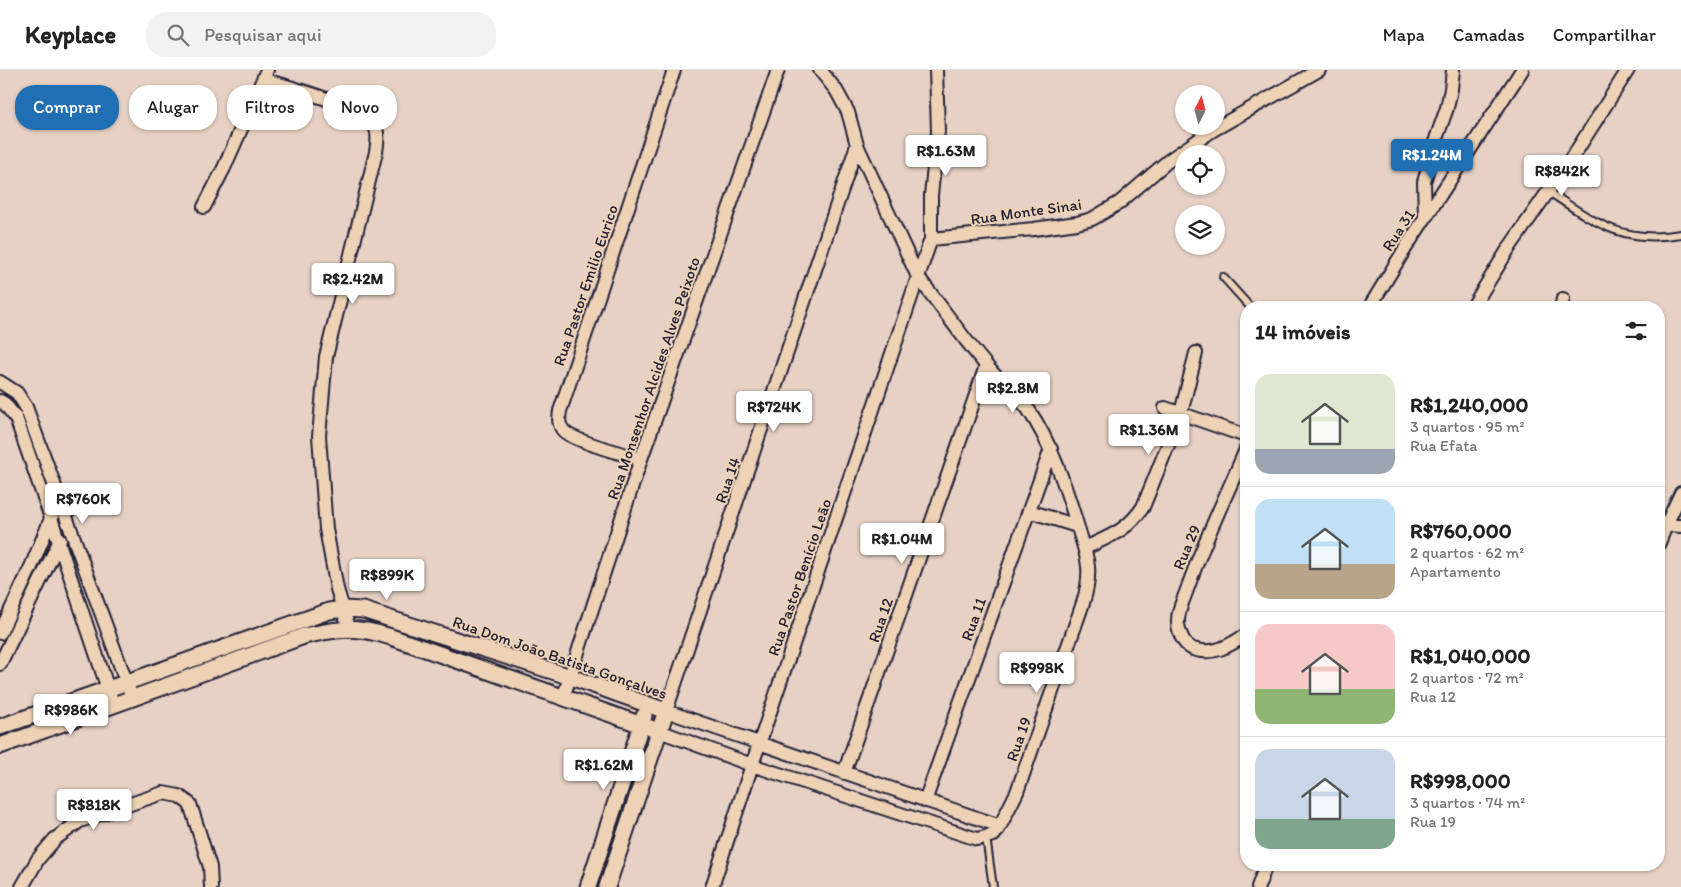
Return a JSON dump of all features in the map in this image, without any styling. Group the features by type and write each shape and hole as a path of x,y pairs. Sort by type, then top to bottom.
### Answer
{"street":[{"name":"Rua Pastor Emilio Eurico","path":"642,459 574,438 563,432 559,422 560,411 674,70"},
{"name":"Rua Monsenhor Alcides Alves Peixoto","path":"564,698 642,459 778,70"},
{"path":"820,70 836,90 848,112 857,145 918,277 986,366 1027,408 1050,449 1062,476 1085,548 1126,528 1134,520 1146,501 1181,413 1196,353"},
{"path":"932,239 931,195 938,131 936,70"},
{"name":"Rua Monte Sinai","path":"932,239 1034,229 1092,219 1119,203 1168,161 1213,130 1319,70"},
{"path":"1425,217 1424,182 1447,108 1454,70"},
{"name":"Rua 31","path":"1373,301 1425,217 1522,70"},
{"path":"1476,301 1509,248 1549,192 1628,70"},
{"path":"204,207 224,168 265,75 350,108 366,117 375,128 378,138 376,152 326,357 319,436 326,529 337,589 349,629"},
{"name":"Rua 14","path":"666,711 857,145"},
{"name":"Rua Pastor Benício Leão","path":"712,887 932,239"},
{"name":"Rua 12","path":"844,772 986,366"},
{"path":"0,384 17,393 26,407 133,699"},
{"path":"0,401 5,404 16,418 114,705"},
{"path":"1165,408 1240,434"},
{"name":"Rua 11","path":"925,801 1050,449"},
{"name":"Rua 29","path":"1240,463 1194,568 1179,611 1178,624 1180,635 1188,647 1200,651 1218,651 1240,638"},
{"path":"1665,519 1681,493"},
{"path":"0,633 60,500"},
{"path":"1029,511 1077,526"},
{"path":"0,664 67,522"},
{"path":"1665,524 1681,526"},
{"name":"Rua 19","path":"993,833 1017,792 1083,603 1090,574 1085,548"},
{"name":"Rua Dom João Batista Gonçalves","path":"0,727 329,611 343,609 363,610 571,677 844,772 925,801 993,833"},
{"path":"0,746 304,636 333,630 369,630 752,765 965,836 977,839 993,833"},
{"path":"588,887 648,705"},
{"path":"607,887 666,711"},
{"path":"22,887 38,858 55,839 80,821 163,794 179,796 190,804 210,867 210,887"},
{"path":"1258,887 1264,871"}],"lane":[{"path":"1549,192 1605,226 1626,235 1646,237 1681,234"},
{"path":"1223,277 1245,301"},
{"path":"992,887 993,833"}],"green space":[{"path":"104,698 102,703 0,741 0,734"}]}
